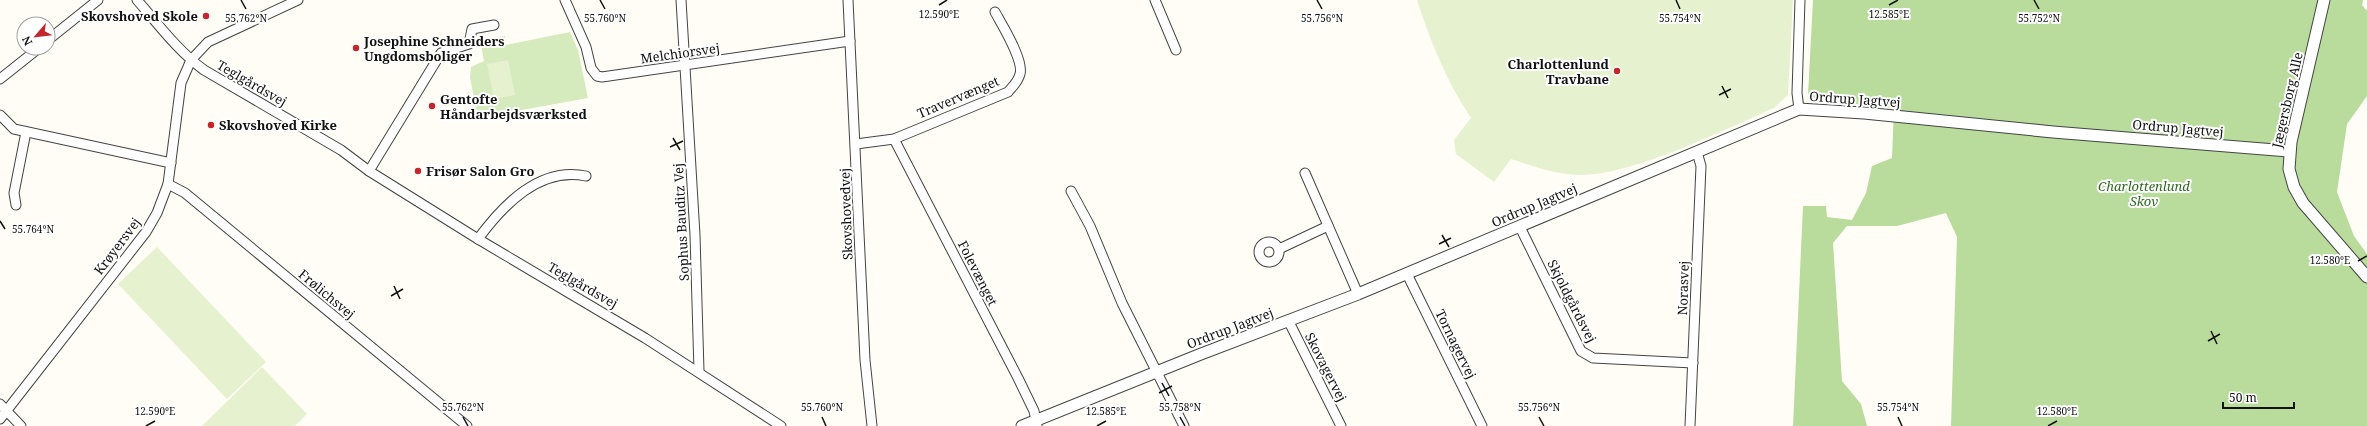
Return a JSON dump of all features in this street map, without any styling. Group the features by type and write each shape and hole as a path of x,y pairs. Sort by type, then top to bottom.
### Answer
{"street":[{"path":"56,34 98,0"},
{"name":"Teglgårdsvej","path":"137,0 191,60 204,70 341,150 369,171 478,239 699,371 781,426"},
{"name":"Krøyersvej","path":"0,419 3,408 146,232 157,213 168,184 181,83 191,60 208,42 298,0"},
{"name":"Melchiorsvej","path":"565,0 586,47 591,68 596,76 686,65 850,41"},
{"name":"Sophus Bauditz Vej","path":"681,0 686,65 696,257 699,371"},
{"name":"Skovshovedvej","path":"848,0 865,360 872,426"},
{"path":"1154,0 1176,50"},
{"path":"1799,109 1797,93 1800,0"},
{"name":"Jægersborg Alle","path":"2324,0 2289,151 2291,178 2298,195 2367,278"},
{"name":"Travervænget","path":"856,144 894,139 1008,92 1016,83 1021,73 1018,57 995,12"},
{"path":"369,171 441,53 469,44 472,29 494,25"},
{"path":"0,79 29,56"},
{"name":"Ordrup Jagtvej","path":"1022,426 1037,423 1157,372 1358,294 1799,109 1864,113 2060,132 2289,151"},
{"path":"0,115 11,127 26,132 171,163"},
{"path":"16,205 14,193 26,132"},
{"name":"Folevænget","path":"894,139 1018,378 1034,411 1037,423"},
{"name":"Norasvej","path":"1690,426 1701,166 1697,152"},
{"path":"478,239 488,226 527,188 541,180 573,173 586,176"},
{"path":"1305,173 1358,294"},
{"name":"Frølichsvej","path":"168,184 185,193 467,426"},
{"path":"1071,191 1090,226 1109,277 1184,426"},
{"path":"1278,249 1328,226"},
{"name":"Skjoldgårdsvej","path":"1520,227 1581,351 1586,355 1593,358 1693,363"},
{"name":"Tornagervej","path":"1407,274 1482,426"},
{"name":"Skovagervej","path":"1288,320 1341,426"},
{"path":"3,408 21,426"}],"green space":[{"name":"Charlottenlund Travbane","path":"1417,0 1793,0 1788,95 1774,108 1705,139 1653,159 1627,167 1603,173 1572,175 1546,170 1511,159 1494,182 1456,154 1454,140 1471,118 1454,90 1440,61"},
{"name":"Charlottenlund Skov","path":"1813,0 2363,0 2362,5 2367,11 2367,96 2347,124 2337,192 2354,236 2367,254 2367,426 1951,426 1957,237 1946,213 1897,226 1847,226 1833,243 1842,381 1861,404 1867,426 1793,426 1803,206 1826,206 1827,217 1852,220 1866,193 1872,166 1892,158 1894,108 1819,100 1808,95"},
{"path":"570,32 578,50 588,98 478,118 470,78 471,67 484,61 480,40 505,36 506,45"},
{"path":"508,60 515,95 494,99 487,64"},
{"path":"157,247 266,362 227,399 118,284"},
{"path":"262,367 307,414 295,426 202,426"}],"place":[{"name":"Skovshoved Skole","path":"206,16"},
{"name":"Josephine Schneiders Ungdomsboliger","path":"356,48"},
{"name":"Charlottenlund Travbane","path":"1617,71"},
{"name":"Gentofte Håndarbejdsværksted","path":"432,106"},
{"name":"Skovshoved Kirke","path":"211,125"},
{"name":"Frisør Salon Gro","path":"418,171"}]}
